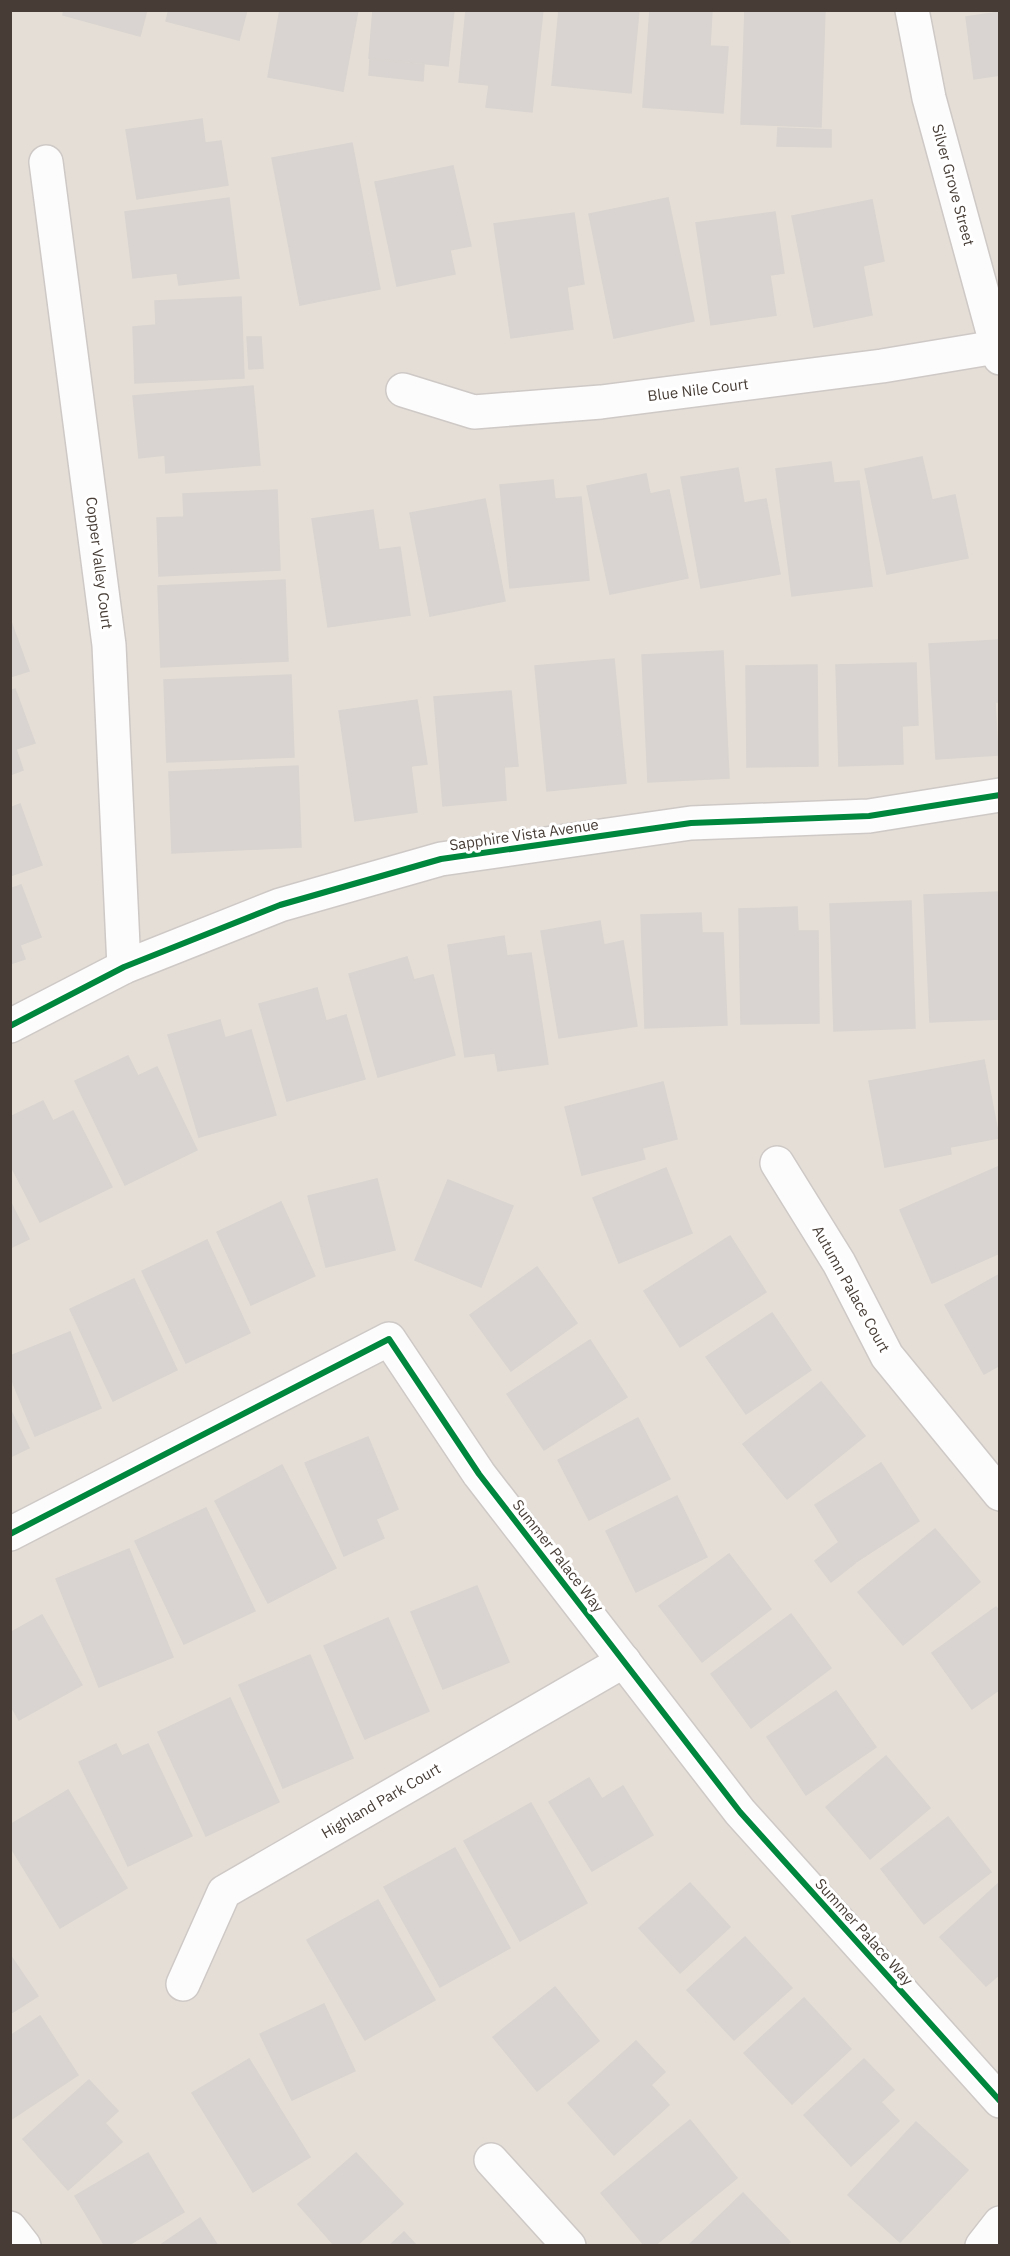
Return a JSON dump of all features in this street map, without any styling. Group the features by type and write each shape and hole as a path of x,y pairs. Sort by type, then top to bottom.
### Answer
{"street":[{"name":"Silver Grove Street","path":"912,10 929,98 998,353"},
{"name":"Copper Valley Court","path":"46,162 109,645 123,967"},
{"name":"Blue Nile Court","path":"403,390 474,412 601,402 998,353"},
{"name":"Sapphire Vista Avenue","path":"10,1026 123,967 280,905 441,859 691,823 869,816 999,795"},
{"name":"Autumn Palace Court","path":"777,1163 839,1263 887,1356 999,1494"},
{"name":"Summer Palace Way","path":"10,1534 389,1339 479,1474 740,1812 999,2101"},
{"name":"Highland Park Court","path":"183,1984 224,1892 624,1660"},
{"path":"491,2160 569,2246"},
{"path":"982,2246 999,2223"},
{"path":"10,2228 24,2246"}],"shaded area":[{"path":"11,11 999,11 999,2245 11,2245"}],"building":[{"path":"64,10 147,10 140,36 63,15"},
{"path":"169,10 247,10 239,40 166,21"},
{"path":"280,10 358,10 343,91 268,77"},
{"path":"373,10 454,10 448,66 369,58"},
{"path":"466,10 543,10 532,112 486,107 489,85 459,82"},
{"path":"559,10 639,10 631,93 552,85"},
{"path":"650,10 712,10 710,46 728,47 723,113 643,107"},
{"path":"745,10 825,10 821,127 741,124"},
{"path":"1000,12 1000,75 974,79 966,17"},
{"path":"370,59 424,65 423,81 369,75"},
{"path":"202,119 205,143 221,141 228,185 137,199 126,130"},
{"path":"778,128 831,130 831,147 777,146"},
{"path":"352,143 380,289 300,305 272,158"},
{"path":"453,166 471,246 450,250 455,274 397,286 375,182"},
{"path":"229,198 239,278 179,285 177,273 133,278 125,212"},
{"path":"668,198 694,321 614,338 589,214"},
{"path":"872,200 884,261 863,266 872,315 814,327 792,216"},
{"path":"775,212 784,273 770,275 776,315 711,325 696,223"},
{"path":"574,213 584,284 567,287 573,329 511,338 494,224"},
{"path":"241,297 244,378 135,383 133,327 156,325 155,301"},
{"path":"247,337 261,337 263,368 249,369"},
{"path":"253,386 260,465 166,473 165,455 139,458 133,396"},
{"path":"922,457 932,500 955,495 968,558 887,574 865,469"},
{"path":"831,462 834,483 859,481 872,586 792,596 776,469"},
{"path":"738,468 744,503 766,499 780,574 701,588 681,477"},
{"path":"646,474 650,494 669,490 688,578 610,594 587,486"},
{"path":"553,480 555,499 581,497 589,580 510,588 500,485"},
{"path":"277,490 280,570 159,576 157,518 184,517 183,494"},
{"path":"485,499 505,601 430,616 410,513"},
{"path":"373,510 379,550 400,547 410,615 328,627 312,519"},
{"path":"285,580 288,661 161,667 158,586"},
{"path":"10,619 29,671 10,677"},
{"path":"1000,640 1000,702 995,702 998,755 936,759 929,644"},
{"path":"723,651 729,778 648,782 642,655"},
{"path":"614,659 626,783 547,791 535,666"},
{"path":"916,663 918,725 902,726 903,764 839,766 836,665"},
{"path":"817,665 818,766 747,767 746,666"},
{"path":"291,675 294,757 167,762 164,680"},
{"path":"15,689 35,743 16,749 23,770 10,775 10,691"},
{"path":"511,691 518,766 504,767 506,800 443,806 434,697"},
{"path":"417,700 427,764 411,766 417,812 355,821 339,711"},
{"path":"298,766 301,847 172,853 169,772"},
{"path":"20,804 42,865 10,876 10,808"},
{"path":"21,885 41,937 20,945 25,959 10,964 10,889"},
{"path":"1000,892 1000,1019 930,1022 924,895"},
{"path":"911,901 915,1028 834,1031 830,904"},
{"path":"797,907 798,931 818,931 819,1023 741,1024 739,909"},
{"path":"701,913 702,933 723,933 727,1025 645,1028 641,915"},
{"path":"600,921 604,945 623,941 637,1026 559,1038 541,931"},
{"path":"504,936 507,956 531,953 548,1064 498,1071 495,1053 465,1057 448,945"},
{"path":"407,957 414,980 433,975 455,1055 378,1077 349,974"},
{"path":"317,988 326,1021 346,1015 365,1079 287,1101 259,1004"},
{"path":"220,1020 225,1038 251,1030 276,1115 199,1137 168,1035"},
{"path":"128,1056 138,1076 157,1067 197,1150 125,1185 75,1081"},
{"path":"984,1060 999,1138 950,1147 951,1154 885,1167 869,1081"},
{"path":"663,1082 677,1139 642,1148 645,1159 582,1175 565,1107"},
{"path":"43,1101 53,1121 73,1111 112,1187 40,1222 10,1164 10,1117"},
{"path":"1000,1166 1000,1253 932,1283 900,1210"},
{"path":"666,1168 692,1233 619,1263 593,1198"},
{"path":"377,1179 395,1250 326,1267 308,1196"},
{"path":"448,1180 513,1206 481,1287 415,1260"},
{"path":"10,1201 29,1239 10,1248"},
{"path":"281,1202 315,1276 251,1305 217,1232"},
{"path":"730,1236 766,1292 680,1347 644,1291"},
{"path":"207,1240 250,1333 186,1363 142,1271"},
{"path":"537,1267 577,1323 511,1371 470,1315"},
{"path":"1000,1274 1000,1365 984,1374 945,1305"},
{"path":"134,1279 177,1370 113,1401 70,1309"},
{"path":"772,1313 811,1370 746,1414 706,1357"},
{"path":"70,1332 101,1408 35,1436 10,1376 10,1356"},
{"path":"590,1340 627,1397 544,1450 507,1394"},
{"path":"821,1382 865,1436 787,1499 743,1444"},
{"path":"10,1409 29,1448 10,1457"},
{"path":"638,1418 670,1479 589,1520 558,1460"},
{"path":"368,1437 398,1509 376,1519 384,1538 344,1556 305,1463"},
{"path":"881,1463 919,1521 853,1564 815,1505"},
{"path":"282,1465 336,1568 268,1603 215,1501"},
{"path":"677,1496 707,1557 636,1592 606,1531"},
{"path":"206,1508 255,1611 184,1644 135,1541"},
{"path":"935,1529 980,1582 903,1645 858,1592"},
{"path":"839,1542 855,1563 831,1582 815,1561"},
{"path":"129,1549 173,1657 99,1687 56,1579"},
{"path":"729,1554 771,1609 702,1662 659,1606"},
{"path":"477,1586 509,1662 443,1689 411,1612"},
{"path":"996,1607 1000,1612 1000,1689 972,1709 932,1653"},
{"path":"791,1614 831,1668 751,1728 711,1674"},
{"path":"42,1615 82,1685 19,1720 10,1704 10,1633"},
{"path":"388,1618 429,1711 365,1739 324,1646"},
{"path":"310,1655 353,1758 283,1788 239,1685"},
{"path":"836,1691 876,1747 806,1795 767,1737"},
{"path":"230,1698 279,1802 206,1836 158,1732"},
{"path":"116,1744 122,1756 148,1744 192,1836 128,1866 79,1762"},
{"path":"886,1756 930,1808 870,1859 826,1807"},
{"path":"589,1778 602,1799 623,1786 653,1835 592,1871 549,1802"},
{"path":"68,1790 127,1888 60,1928 10,1846 10,1825"},
{"path":"531,1803 587,1903 520,1941 464,1841"},
{"path":"948,1817 991,1872 924,1924 881,1869"},
{"path":"455,1848 510,1948 440,1987 384,1887"},
{"path":"1000,1882 1000,1974 986,1986 940,1937"},
{"path":"690,1883 730,1927 680,1973 639,1928"},
{"path":"378,1900 435,2000 365,2040 307,1940"},
{"path":"745,1937 792,1988 734,2040 687,1990"},
{"path":"10,1955 38,1996 10,2014"},
{"path":"555,1987 599,2041 537,2091 493,2037"},
{"path":"804,1998 851,2049 792,2104 744,2053"},
{"path":"324,2004 355,2071 292,2100 260,2034"},
{"path":"40,2016 78,2075 10,2120 10,2036"},
{"path":"636,2041 665,2072 651,2085 669,2105 614,2155 568,2103"},
{"path":"249,2059 310,2157 253,2192 192,2093"},
{"path":"864,2059 894,2090 881,2102 899,2121 851,2166 804,2115"},
{"path":"89,2080 118,2111 105,2123 122,2142 68,2190 23,2139"},
{"path":"690,2120 737,2178 654,2246 645,2246 601,2193"},
{"path":"916,2122 968,2170 900,2242 848,2195"},
{"path":"148,2153 184,2212 127,2246 105,2246 75,2196"},
{"path":"356,2153 403,2204 356,2246 335,2246 298,2204"},
{"path":"743,2193 790,2242 786,2246 688,2246"},
{"path":"200,2218 218,2246 159,2246"},
{"path":"404,2232 417,2246 389,2246"}],"cycle path":[{"path":"10,1026 124,967 280,905 441,859 691,823 869,816 1000,795"},
{"path":"10,1534 389,1339 479,1474 740,1812 1000,2101"}]}
